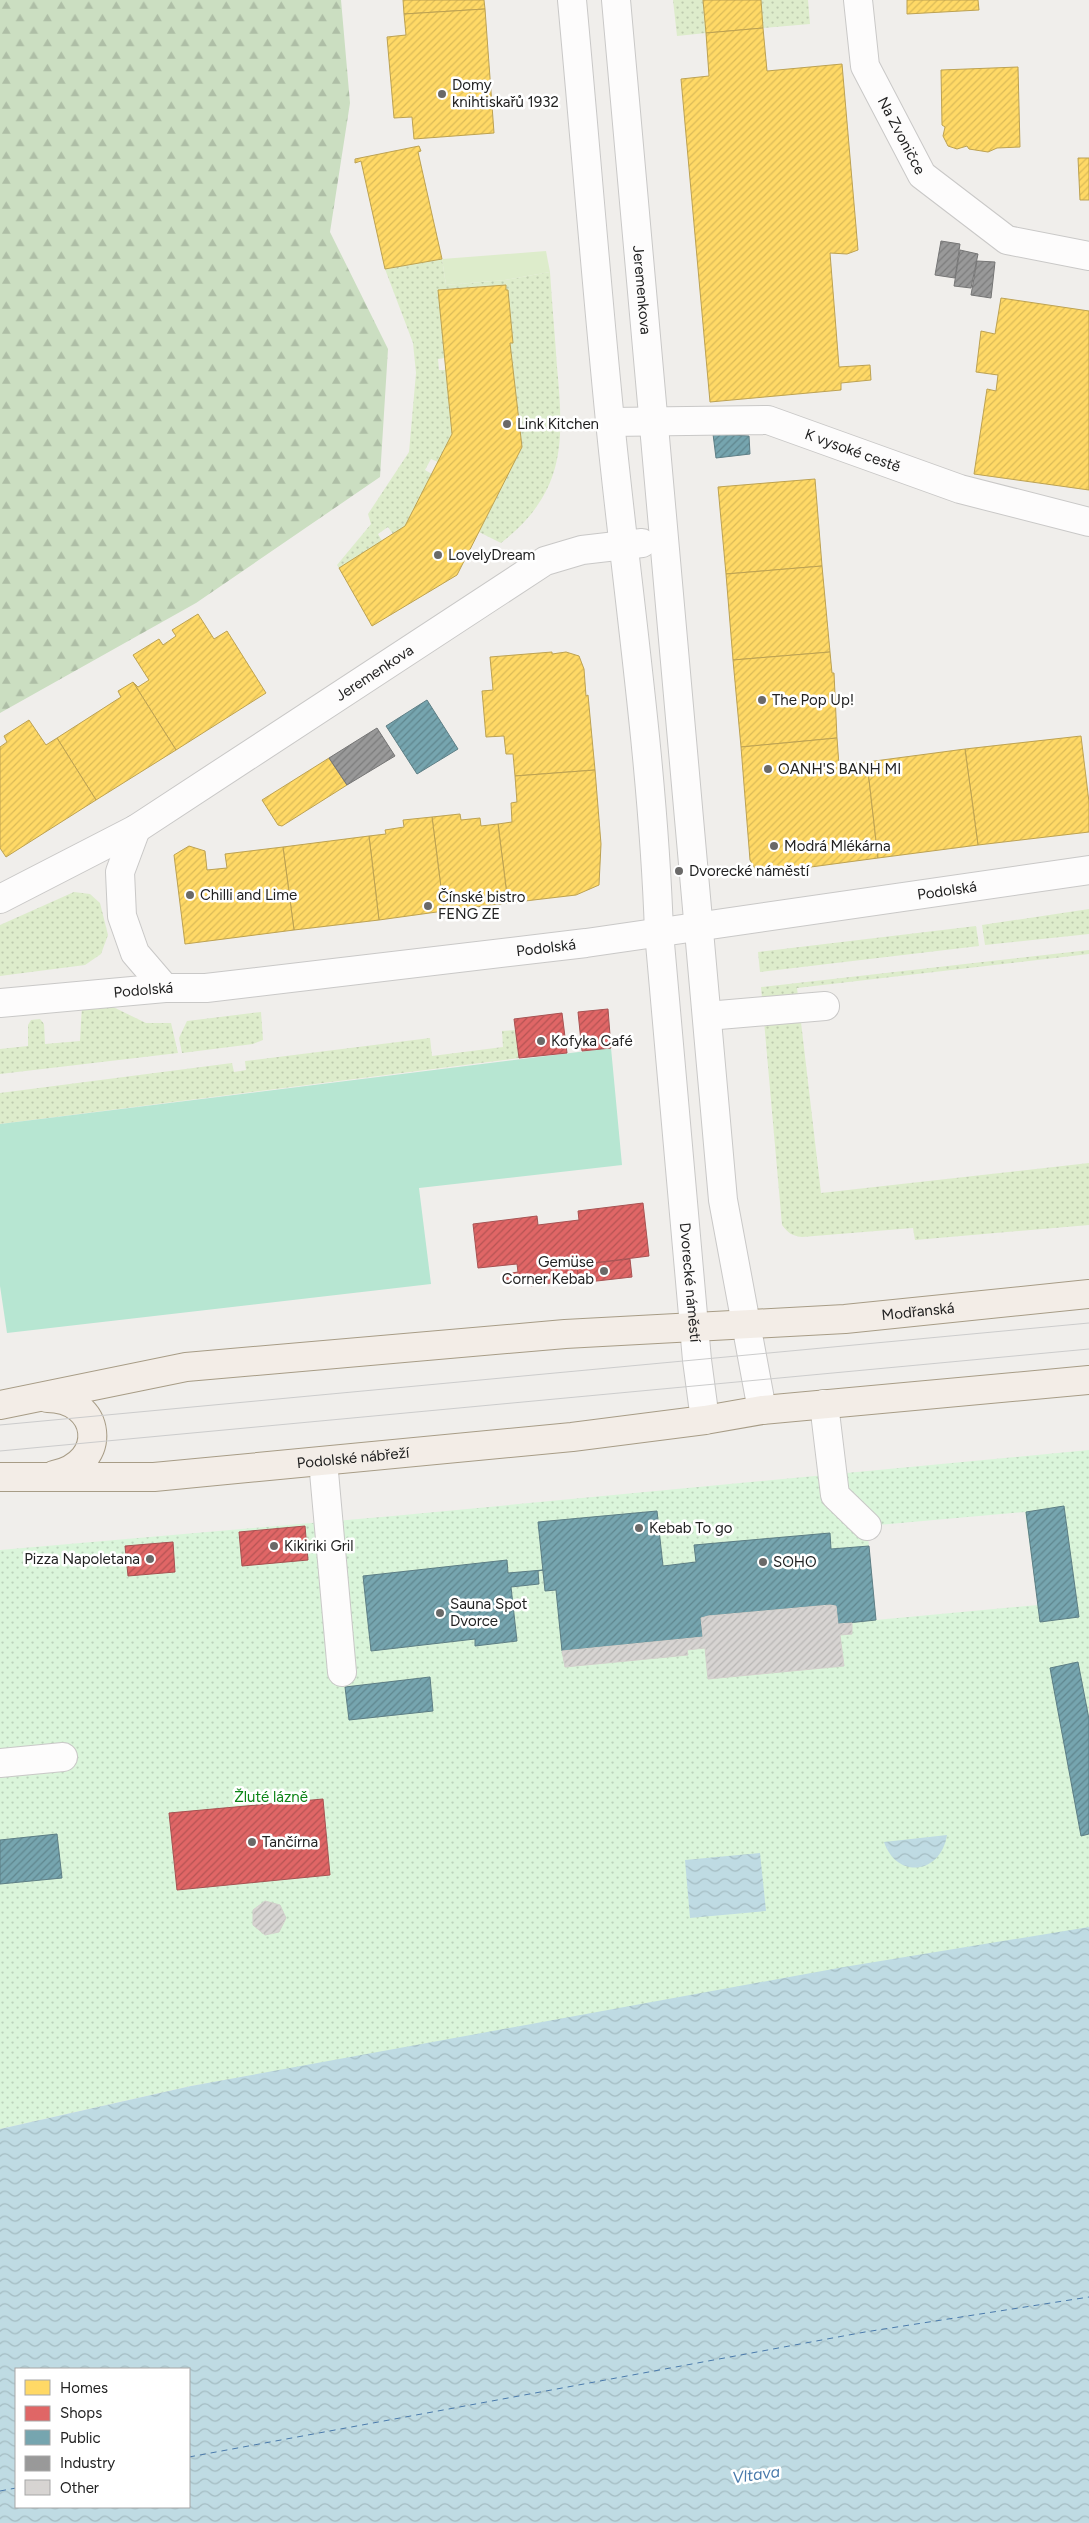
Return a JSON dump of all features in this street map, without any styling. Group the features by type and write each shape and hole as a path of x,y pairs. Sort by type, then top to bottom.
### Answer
{"main road":[{"name":"Modřanská","path":"695,1327 845,1319 1089,1294"},
{"path":"0,1405 186,1367 565,1334 695,1327"},
{"path":"762,1410 1089,1380"},
{"path":"37,1398 63,1399 74,1404 87,1417 92,1433 87,1456 79,1465 68,1472 45,1477"},
{"name":"Podolské nábřeží","path":"0,1477 154,1477 572,1438 705,1420 762,1410"}],"street":[{"path":"572,0 610,422 624,546"},
{"name":"Jeremenkova","path":"0,900 136,829 545,561 582,550 664,540 652,422 616,0"},
{"name":"Na Zvoničce","path":"858,0 865,66 922,176 1007,240 1089,256"},
{"name":"K vysoké cestě","path":"610,422 768,420 960,489 1089,522"},
{"path":"664,540 723,1200 762,1410"},
{"name":"Dvorecké náměstí","path":"624,546 649,781 657,868 658,932 705,1420"},
{"path":"136,829 120,872 122,916 135,953 165,988"},
{"name":"Podolská","path":"0,1003 165,988 206,988 586,943 1089,870"},
{"path":"707,1016 825,1006"},
{"path":"824,1404 835,1495 867,1526"},
{"path":"323,1461 342,1672"},
{"path":"0,1763 63,1757"}],"green space":[{"path":"0,0 341,0 350,103 330,232 388,349 380,477 196,603 0,713"},
{"path":"673,0 703,0 706,33 677,36"},
{"path":"761,0 808,0 810,24 763,28"},
{"path":"546,251 550,272 505,280 446,285 442,259"},
{"path":"442,259 446,285 505,280 550,272 560,419 556,464 549,485 538,505 522,524 501,543 479,532 522,447 510,343 513,342 508,291 505,285 439,290 445,358 438,359 439,370 446,370 452,434 438,462 431,459 425,470 432,474 405,526 393,534 388,527 378,534 382,541 339,568 337,565 371,524 368,514 409,452 416,373 413,343 385,269"},
{"path":"74,892 90,894 100,903 108,935 101,954 85,965 0,976 0,925"},
{"path":"1089,909 1089,934 985,945 982,925"},
{"path":"976,926 979,946 760,972 758,952"},
{"path":"1089,950 1089,954 797,988 821,1193 1089,1163 1089,1225 915,1240 913,1228 802,1237 793,1235 786,1230 782,1225 761,987"},
{"path":"82,1005 111,1006 146,1023 171,1023 178,1053 0,1074 0,1049 28,1046 28,1025 31,1020 40,1019 44,1024 45,1044 80,1041"},
{"path":"261,1012 263,1040 253,1044 182,1053 179,1038 187,1021"},
{"path":"516,1030 519,1058 0,1124 0,1093 232,1063 234,1072 246,1070 245,1061 430,1038 432,1056 503,1047 502,1031"},
{"path":"611,1048 622,1165 419,1188 431,1284 7,1333 0,1286 0,1124"},
{"name":"Žluté lázně","path":"1089,1450 1089,1929 191,2086 0,2129 0,1550 393,1516","holes":["1025,1512 1038,1605 876,1620 867,1526"]}],"water":[{"path":"947,1835 943,1848 936,1858 928,1864 918,1867 908,1867 898,1862 890,1854 884,1842"},
{"path":"760,1853 766,1911 690,1918 685,1860"},
{"name":"Vltava","path":"1089,1927 1089,2523 0,2523 0,2129 191,2086 844,1967"}],"building: Homes":[{"path":"403,0 484,0 485,9 404,14"},
{"path":"703,0 761,0 763,28 706,33"},
{"path":"907,0 978,0 979,10 907,14"},
{"name":"Domy knihtiskařů 1932","path":"485,9 494,133 414,139 412,117 394,118 387,37 406,35 404,14"},
{"path":"763,28 767,71 842,64 858,250 847,254 830,253 839,367 870,365 871,380 841,383 841,390 710,402 681,79 709,76 706,33"},
{"path":"1018,67 1020,147 997,148 988,152 969,149 967,146 957,149 948,146 943,136 945,127 942,125 941,70"},
{"path":"419,146 421,151 418,152 442,259 385,269 361,161 355,163 355,159"},
{"path":"1078,158 1089,158 1089,200 1080,200"},
{"path":"506,285 513,343 510,343 522,447 457,575 372,626 339,568 405,526 452,434 438,290"},
{"path":"1001,298 1089,311 1089,490 974,474 987,389 996,391 998,375 976,372 981,331 995,334"},
{"path":"815,479 822,566 726,574 718,487"},
{"path":"822,566 830,652 733,660 726,574"},
{"path":"198,614 214,639 227,631 266,693 176,750 133,682 138,687 149,680 133,655 159,639 163,645 176,636 172,630"},
{"path":"552,652 552,654 566,652 579,656 584,669 595,770 515,776 513,754 506,754 504,736 486,737 482,691 493,690 490,657"},
{"path":"830,652 832,673 834,673 837,738 741,747 733,660"},
{"path":"133,682 176,750 96,800 57,738 121,697 118,691"},
{"path":"29,720 46,745 57,738 96,800 6,857 0,848 0,747 7,742 4,736"},
{"path":"1081,736 1089,802 1089,832 978,845 965,749"},
{"path":"837,738 839,765 867,762 878,858 766,873 756,870 750,860 741,747"},
{"path":"965,749 978,845 878,858 867,762"},
{"path":"329,758 347,785 282,826 278,825 262,800"},
{"path":"595,770 601,844 599,885 576,895 508,903 498,824 512,822 511,803 517,802 515,776"},
{"path":"460,814 461,820 480,818 481,826 498,824 508,903 444,911 432,817"},
{"path":"432,817 444,911 379,920 369,836 386,834 385,830 404,827 403,820"},
{"path":"369,836 379,920 294,930 283,847"},
{"path":"189,846 205,851 207,870 227,868 225,854 283,847 294,930 185,944 174,855"}],"building: Shops":[{"path":"608,1009 611,1048 582,1051 578,1012"},
{"name":"Kofyka Café","path":"562,1013 567,1053 519,1058 514,1019"},
{"path":"643,1203 649,1256 577,1265 578,1279 531,1286 531,1282 507,1284 506,1274 518,1272 517,1264 478,1268 473,1224 537,1216 538,1225 579,1220 578,1211"},
{"name":"Gemüse Corner Kebab","path":"630,1259 632,1277 579,1283 577,1265"},
{"name":"Kikiriki Gril","path":"305,1526 308,1560 242,1566 239,1532"},
{"name":"Pizza Napoletana","path":"173,1542 175,1572 128,1576 125,1546"},
{"path":"323,1799 330,1875 177,1890 169,1813"}],"building: Public":[{"path":"713,434 749,436 750,454 716,458"},
{"path":"427,700 458,749 417,774 386,726"},
{"path":"1064,1506 1079,1617 1040,1622 1026,1512"},
{"path":"657,1511 663,1566 696,1562 694,1545 830,1533 831,1549 869,1546 876,1620 838,1624 836,1606 830,1605 708,1616 701,1618 703,1637 562,1651 556,1590 545,1591 538,1522"},
{"name":"Sauna Spot Dvorce","path":"507,1560 508,1573 543,1570 538,1571 539,1584 511,1587 517,1641 475,1646 475,1639 371,1651 363,1576"},
{"path":"1078,1662 1089,1719 1089,1834 1081,1836 1050,1668"},
{"path":"430,1677 433,1711 349,1720 345,1687"},
{"path":"57,1834 62,1878 0,1884 0,1840"}],"building: Industry":[{"path":"941,241 960,244 955,278 935,275"},
{"path":"960,250 978,254 971,288 954,286"},
{"path":"977,261 995,262 991,298 971,295"},
{"path":"377,728 395,756 347,785 329,758"}],"building: Other":[{"path":"836,1606 838,1624 852,1623 852,1634 840,1635 844,1666 708,1679 705,1648 687,1650 688,1655 565,1667 562,1651 703,1637 701,1618 708,1616"},
{"path":"265,1901 280,1905 286,1918 279,1932 265,1935 253,1925 253,1910"}],"ferry route":[{"path":"190,2457 865,2332 1089,2297"},
{"path":"0,2491 15,2488"}],"tram line":[{"path":"0,1425 1089,1323"},
{"path":"0,1451 1089,1349"}],"place":[{"name":"Domy knihtiskařů 1932","path":"442,94"},
{"name":"Link Kitchen","path":"507,424"},
{"name":"LovelyDream","path":"438,555"},
{"name":"The Pop Up!","path":"762,700"},
{"name":"OANH'S BANH MI","path":"768,769"},
{"name":"Modrá Mlékárna","path":"774,846"},
{"name":"Dvorecké náměstí","path":"679,871"},
{"name":"Chilli and Lime","path":"190,895"},
{"name":"Čínské bistro FENG ZE","path":"428,906"},
{"name":"Kofyka Café","path":"541,1041"},
{"name":"Gemüse Corner Kebab","path":"604,1271"},
{"name":"Kebab To go","path":"639,1528"},
{"name":"Kikiriki Gril","path":"274,1546"},
{"name":"Pizza Napoletana","path":"150,1559"},
{"name":"SOHO","path":"763,1562"},
{"name":"Sauna Spot Dvorce","path":"440,1613"},
{"name":"Tančírna","path":"252,1842"}]}
